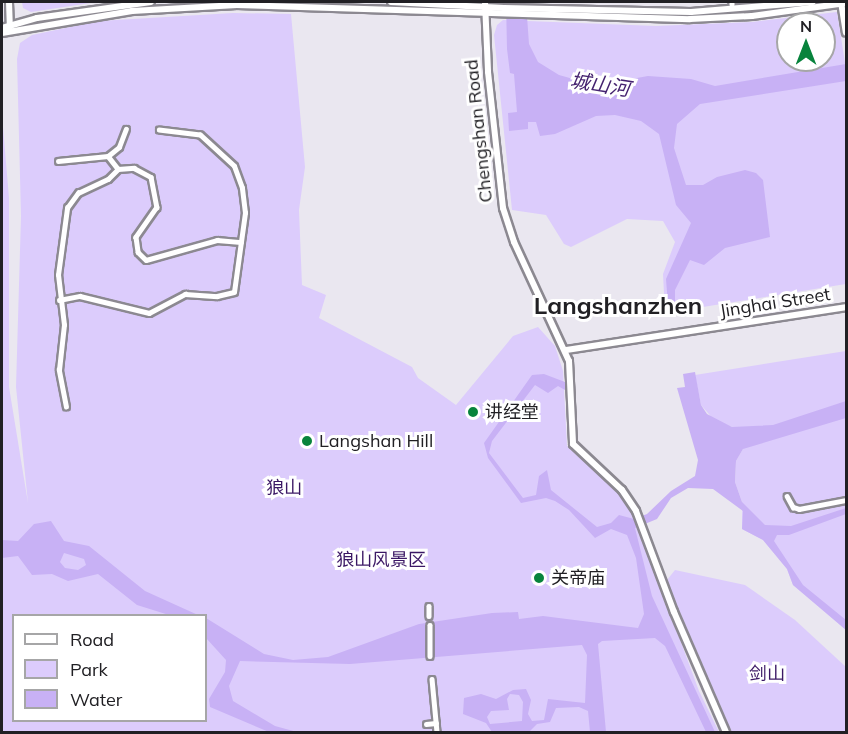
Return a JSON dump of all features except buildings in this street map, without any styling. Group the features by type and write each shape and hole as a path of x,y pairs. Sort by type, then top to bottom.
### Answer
{"main road":[{"path":"9,2 10,28"},
{"path":"2,33 10,28 152,2"},
{"path":"391,2 486,3 504,11"},
{"path":"528,12 691,12 813,2"},
{"name":"Chengshan Road","path":"486,3 494,152 502,208 528,274 566,350 573,444 622,490 636,511 684,635 726,732"},
{"path":"2,28 132,11 237,5 485,14 504,11 690,19 752,16 843,3 846,33"},
{"name":"Jinghai Street","path":"566,350 846,307"}],"street":[{"path":"58,161 108,156 119,147 126,129"},
{"path":"59,300 81,296 149,313 185,294 231,294 236,288 244,199 228,158 200,135 159,130"},
{"path":"108,156 118,169"},
{"path":"66,407 58,370 64,325 59,300 58,275 61,241 70,202 118,169 138,169 155,184 156,212 140,227 136,237 138,252 143,259 154,261 217,240 241,242"},
{"path":"788,496 793,507 800,509 846,500"},
{"path":"429,606 429,616"},
{"path":"430,625 430,656"},
{"path":"432,679 437,732"},
{"path":"426,724 436,723"}],"green space":[{"path":"22,2 97,2 31,12 23,8"},
{"path":"837,12 846,69 846,284 665,313 663,274 675,242 663,221 627,219 571,247 564,244 546,215 512,210 494,35 497,25 503,20 656,26 776,19 776,72 836,72"},
{"name":"狼山风景区","path":"233,13 291,14 305,167 299,210 302,285 326,295 319,318 412,367 418,378 456,405 513,336 538,327 555,346 563,371 567,446 590,463 631,507 699,691 719,732 2,732 2,115 9,198 9,387 28,503 16,387 21,216 17,59 20,43 32,35 99,21"},
{"path":"846,351 846,630 793,585 787,569 763,540 742,529 742,502 735,482 736,461 743,449 732,427 714,420 701,405 695,375"},
{"name":"剑山","path":"675,570 745,585 795,620 846,667 846,732 731,732 676,608 667,580"}],"water":[{"name":"城山河","path":"506,2 526,2 529,44 538,62 559,75 584,82 609,83 648,76 691,79 715,86 798,72 836,72 836,66 846,64 846,81 700,104 677,124 674,148 686,185 703,185 717,177 745,170 756,173 763,180 770,237 725,248 704,265 690,260 675,290 675,304 668,305 666,279 691,223 676,205 659,134 641,121 615,115 596,116 555,134 540,136 536,122 528,122 528,129 509,131 508,113 517,112 514,74 510,73"},
{"path":"695,372 701,405 707,414 732,427 773,425 846,401 846,418 743,449 736,461 735,482 742,502 765,525 791,526 846,508 846,514 789,535 777,535 774,541 803,585 846,620 846,630 793,585 787,569 763,540 742,529 743,511 713,489 688,488 671,498 657,519 635,528 652,596 715,732 706,732 665,646 655,638 602,641 598,644 606,732 590,732 588,711 579,707 556,708 550,722 537,724 529,732 492,732 486,723 463,714 464,698 481,694 496,699 513,690 526,689 531,700 528,714 532,721 544,720 548,699 585,703 587,655 582,645 350,664 240,661 229,686 233,701 275,726 297,732 269,732 210,707 209,699 225,672 226,660 207,639 207,619 264,654 293,660 328,657 419,624 492,613 518,612 519,619 543,616 638,628 644,614 636,558 627,535 611,529 595,538 569,510 555,501 546,498 521,503 488,458 484,443 532,375 544,374 565,382 565,390 558,386 548,393 535,385 492,441 489,453 523,498 536,495 539,476 547,470 551,490 597,527 611,523 619,515 634,519 647,514 671,491 695,476 698,460 677,388 685,387 683,374","holes":["510,694 519,695 523,702 522,721 490,724 487,717 491,711 509,710 507,699"]},
{"path":"51,521 64,541 89,546 145,591 196,614 166,614 137,605 98,574 68,581 52,574 32,575 18,556 2,558 2,540 18,541 34,524","holes":["64,553 84,559 86,565 78,570 65,568 60,562"]}],"place":[{"name":"讲经堂","path":"473,412"},
{"name":"Langshan Hill","path":"307,441"},
{"name":"关帝庙","path":"539,578"}],"district":[{"name":"Langshanzhen","path":"618,306"}],"park label":[{"name":"狼山","path":"284,488"}]}
